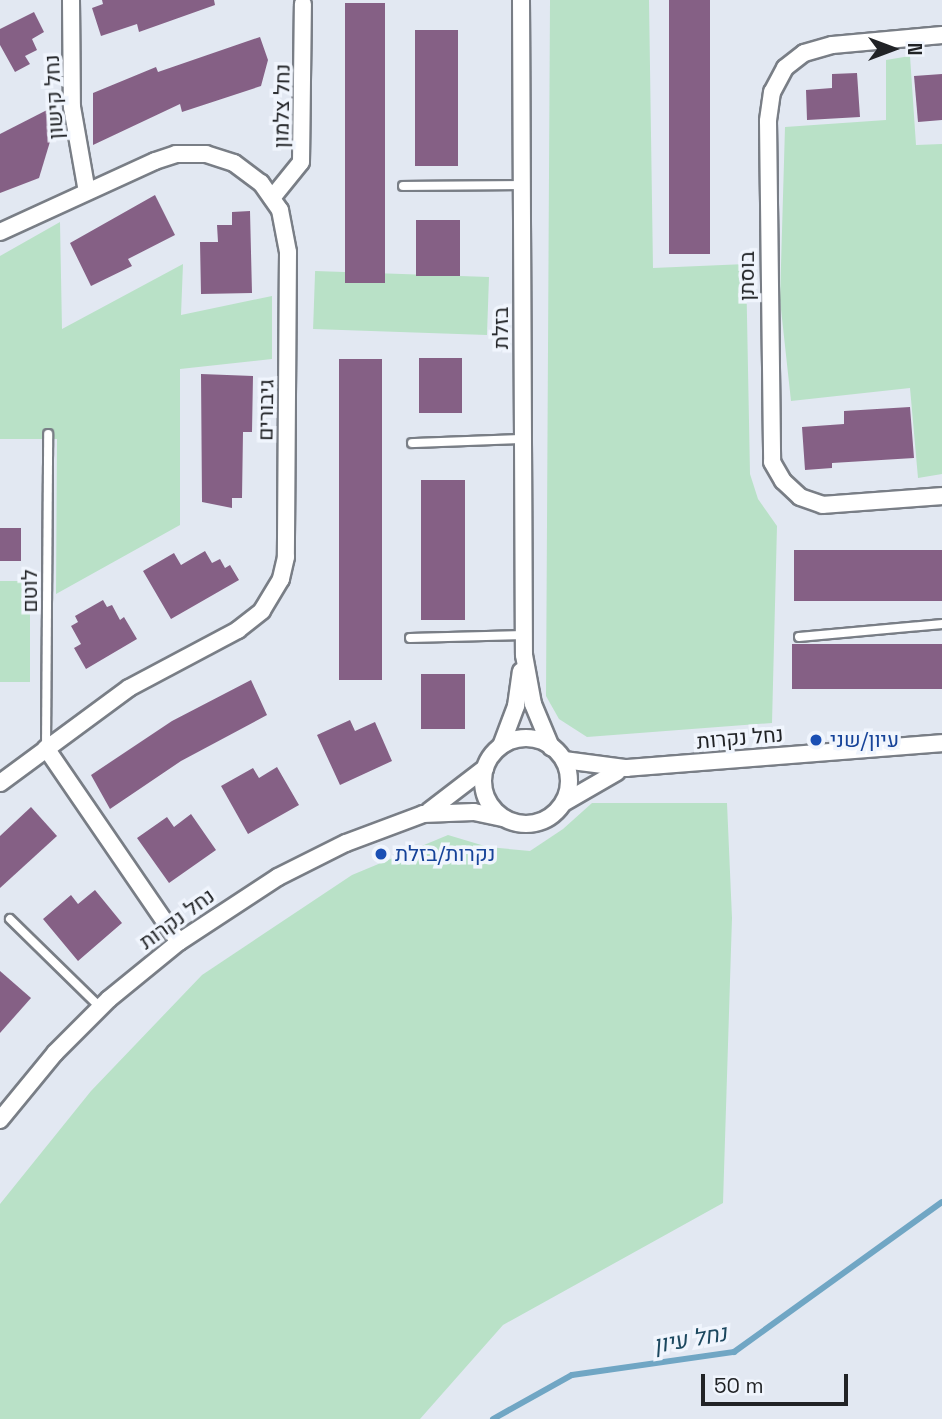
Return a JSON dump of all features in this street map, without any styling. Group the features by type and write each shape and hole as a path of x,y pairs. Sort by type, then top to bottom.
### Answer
{"street":[{"name":"נחל קישון","path":"71,0 72,107 87,192"},
{"name":"בזלת","path":"501,746 516,706 524,655 521,0"},
{"name":"נחל צלמון","path":"272,198 302,162 303,4"},
{"name":"בוסתן","path":"942,35 832,46 804,53 785,68 772,92 768,186 769,438 772,462 783,481 800,497 823,505 942,496"},
{"name":"גיבורים","path":"0,232 176,154 206,154 234,163 261,183 281,210 288,252 286,557 281,579 262,611 238,630 129,688 0,783"},
{"name":"בזלת","path":"524,655 533,704 551,747"},
{"path":"523,738 551,747 564,761 569,788 565,802 544,821 515,824 502,817 485,794 485,768 501,746 523,738"},
{"name":"נחל נקרות","path":"564,761 626,768 942,743"},
{"path":"46,748 179,942"},
{"name":"נחל נקרות","path":"0,1120 100,1007 179,942 278,877 346,843 424,814 485,768"},
{"name":"נחל נקרות","path":"565,802 581,788 626,768"},
{"name":"נחל נקרות","path":"424,814 474,812 502,817"}],"lane":[{"path":"403,186 522,185"},
{"name":"לוטם","path":"46,748 48,434"},
{"path":"412,443 523,439"},
{"path":"799,637 942,624"},
{"path":"410,638 524,635"},
{"path":"10,919 100,1007"}],"green space":[{"path":"550,0 649,0 653,268 746,264 750,474 758,499 777,526 772,723 587,737 559,719 546,696"},
{"path":"910,56 916,145 942,144 942,474 918,478 910,388 791,401 780,300 785,127 886,120 886,60"},
{"path":"60,222 62,329 183,264 181,315 272,296 272,359 180,369 180,525 56,594 57,439 0,439 0,256"},
{"path":"315,271 489,277 487,335 313,329"},
{"path":"0,581 30,581 30,682 0,682"},
{"path":"592,803 727,803 732,918 723,1203 503,1325 420,1419 0,1419 0,1204 91,1091 202,975 352,875 448,835 488,847 530,851 563,829"}],"building":[{"path":"102,0 214,0 215,5 139,32 137,24 101,36 92,8 103,4"},
{"path":"669,0 710,0 710,254 669,254"},
{"path":"345,3 385,3 385,283 345,283"},
{"path":"34,12 44,32 32,39 37,50 25,56 30,64 15,72 0,45 0,29"},
{"path":"415,30 458,30 458,166 415,166"},
{"path":"260,37 268,60 261,86 182,112 180,104 93,145 93,93 156,67 158,72"},
{"path":"857,73 860,117 807,120 806,90 832,88 832,74"},
{"path":"942,74 942,120 918,122 914,76"},
{"path":"47,110 52,135 39,178 0,193 0,134"},
{"path":"155,195 175,235 128,259 132,266 91,286 70,243"},
{"path":"250,211 252,293 201,294 200,242 218,242 217,225 232,225 232,212"},
{"path":"416,220 460,220 460,276 416,276"},
{"path":"419,358 462,358 462,413 419,413"},
{"path":"339,359 382,359 382,680 339,680"},
{"path":"201,374 253,376 252,432 243,432 242,498 232,498 232,508 202,502"},
{"path":"910,407 914,458 832,463 832,468 805,470 802,427 844,424 844,411"},
{"path":"421,480 465,480 465,620 421,620"},
{"path":"0,528 21,528 21,561 0,561"},
{"path":"794,550 942,550 942,601 794,601"},
{"path":"205,551 212,563 220,559 225,568 230,565 239,580 171,619 143,571 174,553 181,565"},
{"path":"103,600 107,607 112,605 120,620 124,617 137,639 86,669 74,648 81,644 71,626 78,622 75,616"},
{"path":"792,644 942,644 942,689 792,689"},
{"path":"421,674 465,674 465,729 421,729"},
{"path":"251,680 267,715 181,761 110,809 91,775 172,721"},
{"path":"350,720 355,731 375,722 392,761 340,785 317,735"},
{"path":"277,767 299,805 248,834 221,786 253,768 259,778"},
{"path":"31,807 57,836 0,888 0,836"},
{"path":"191,814 216,850 169,883 137,838 167,817 174,827"},
{"path":"95,890 122,923 78,961 43,919 71,895 78,904"},
{"path":"0,971 31,998 0,1033"}],"waterway":[{"name":"נחל עיון","path":"493,1419 572,1375 734,1352 942,1202"}],"place":[{"name":"עיון/שני","path":"816,740"},
{"name":"נקרות/בזלת","path":"381,854"}]}
